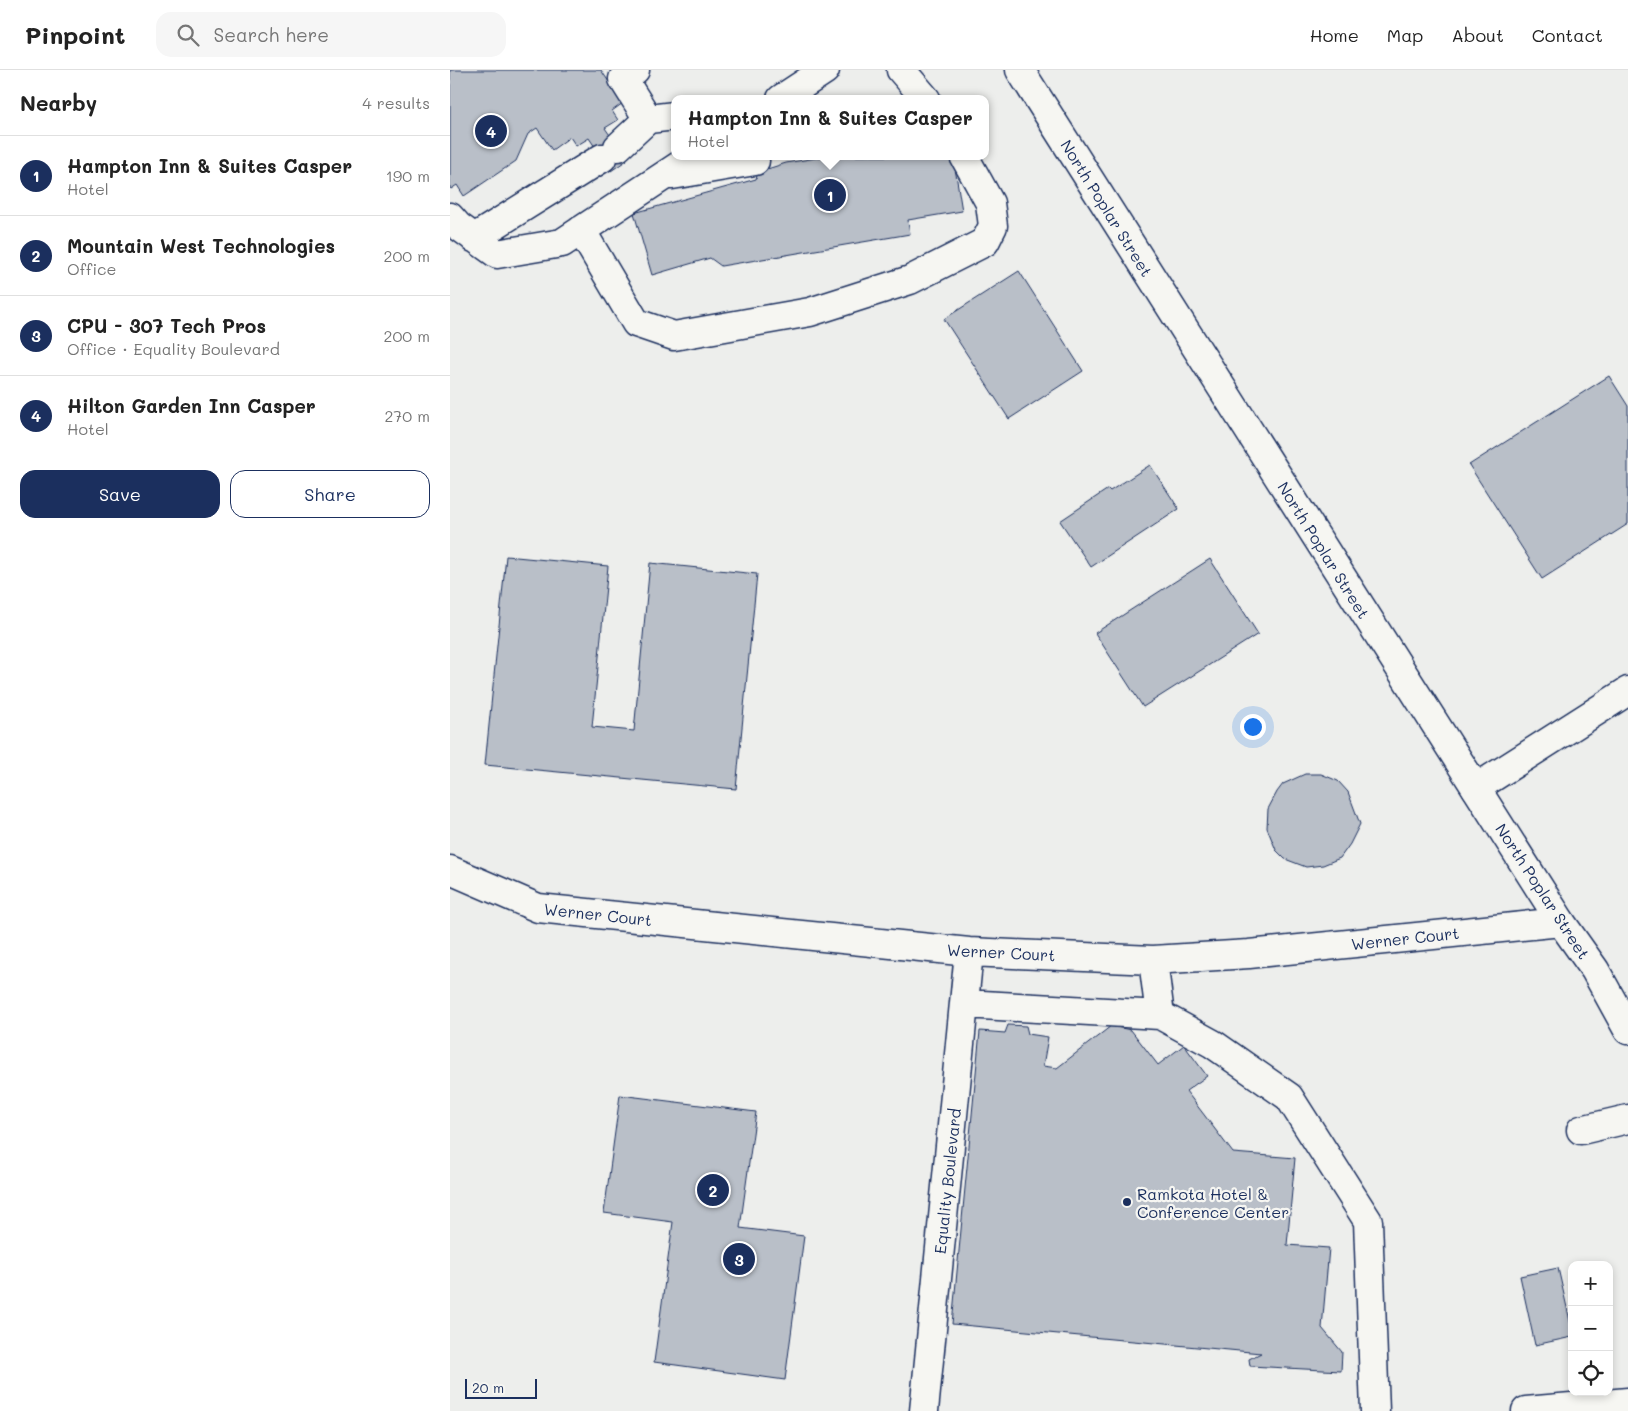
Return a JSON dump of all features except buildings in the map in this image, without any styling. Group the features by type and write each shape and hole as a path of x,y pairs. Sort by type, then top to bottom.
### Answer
{"street":[{"path":"635,70 623,79 648,118"},
{"path":"787,95 825,70"},
{"path":"901,70 923,95"},
{"name":"North Poplar Street","path":"1020,70 1561,922 1595,970 1628,1030"},
{"path":"474,238 610,152 648,118 671,116"},
{"path":"450,217 458,226 497,254 562,243 688,160"},
{"path":"581,230 636,323 674,336 810,312 910,280 985,242 993,226 990,203 966,160"},
{"path":"663,176 756,161"},
{"path":"1476,788 1628,691"},
{"name":"Werner Court","path":"450,870 538,908 969,952 1153,960 1249,954 1561,922"},
{"name":"Equality Boulevard","path":"924,1411 969,952"},
{"path":"1153,960 1160,1015"},
{"path":"964,1004 1160,1015 1213,1044 1289,1097 1368,1221 1375,1411"},
{"path":"1581,1130 1628,1119"},
{"path":"1526,1411 1628,1402"}],"place":[{"name":"Hilton Garden Inn Casper","path":"491,131"},
{"name":"Hampton Inn & Suites Casper","path":"830,195"},
{"name":"Mountain West Technologies","path":"713,1190"},
{"name":"Ramkota Hotel & Conference Center","path":"1127,1202"},
{"name":"CPU - 307 Tech Pros","path":"739,1259"}]}
